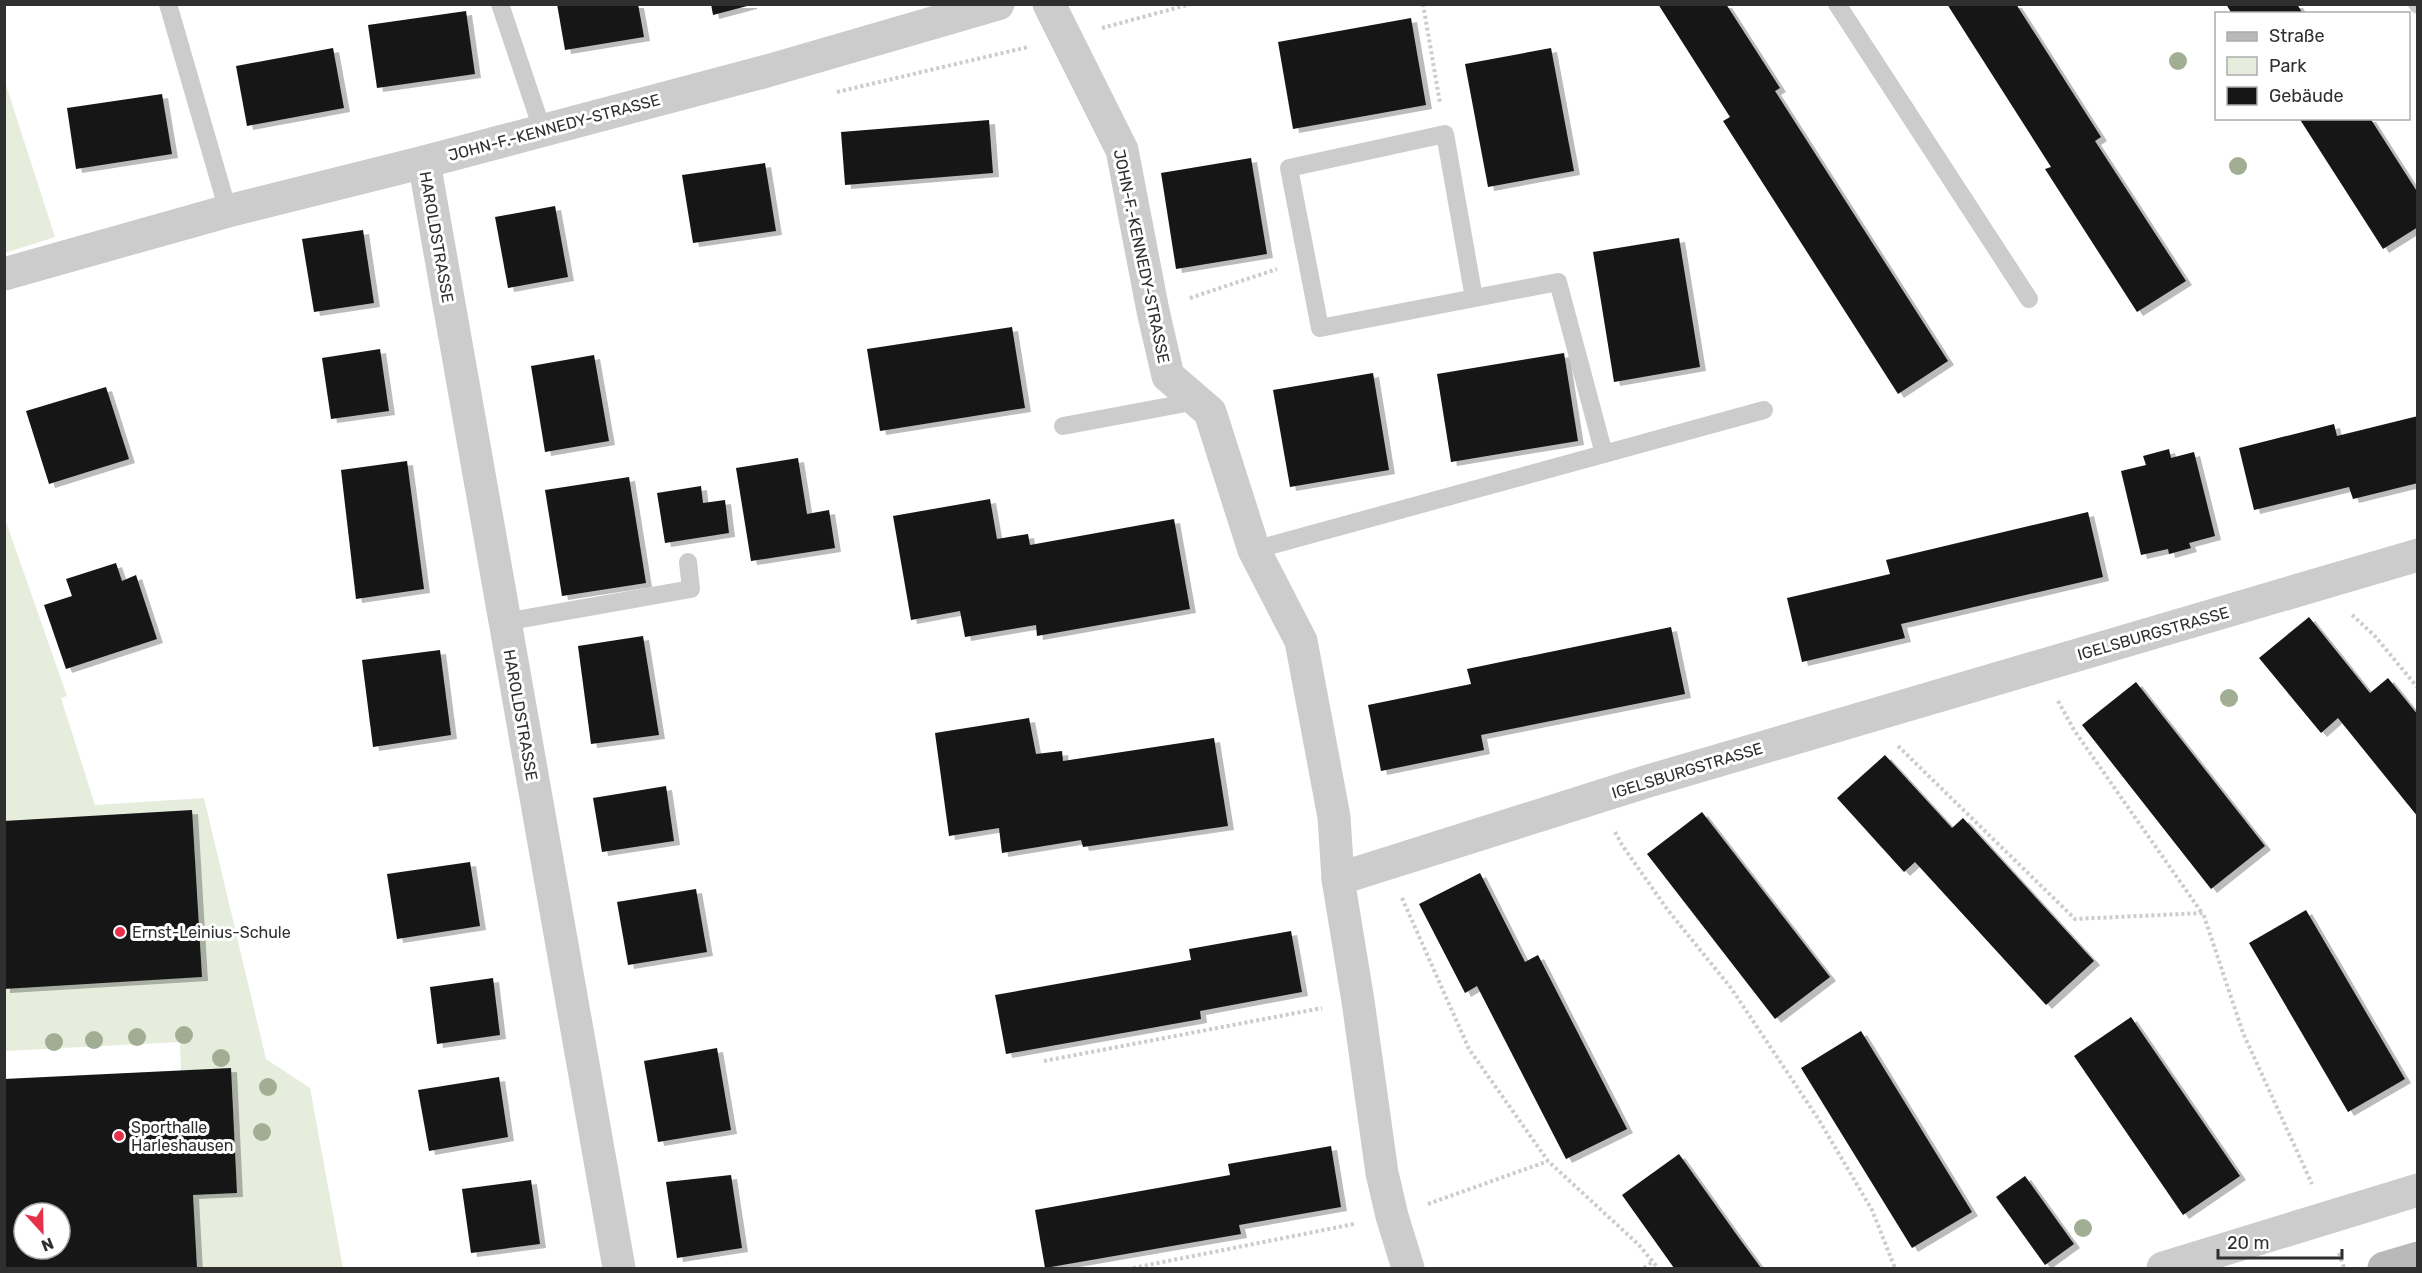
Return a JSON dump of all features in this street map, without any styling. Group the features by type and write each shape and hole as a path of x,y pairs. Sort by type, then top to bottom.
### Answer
{"street":[{"name":"JOHN-F.-KENNEDY-STRASSE","path":"4,274 228,211 424,162 767,71 998,4"},
{"name":"JOHN-F.-KENNEDY-STRASSE","path":"1049,4 1122,150 1168,376 1210,412 1254,550 1301,640 1334,817 1338,879"},
{"name":"HAROLDSTRASSE","path":"424,162 619,1269"},
{"name":"IGELSBURGSTRASSE","path":"1338,879 1597,797 2418,555"},
{"path":"1338,879 1383,1173 1392,1216 1408,1269"},
{"path":"2163,1269 2418,1190"},
{"path":"2384,1269 2418,1258"}],"lane":[{"path":"168,4 228,211"},
{"path":"500,4 542,129"},
{"path":"1837,4 2029,299"},
{"path":"1474,298 1445,134 1289,168 1320,328 1558,282 1604,453"},
{"path":"1063,426 1197,401"},
{"path":"1254,550 1764,410"},
{"path":"505,622 691,589 688,562"}],"path":[{"path":"829,90 840,93 1066,38 1191,4"},
{"path":"1423,4 1445,134"},
{"path":"1153,310 1307,260"},
{"path":"2319,584 2374,635 2418,688"},
{"path":"2039,666 2074,730 2203,914 2243,1033 2327,1218"},
{"path":"1868,716 2075,919 2203,914"},
{"path":"1597,797 1622,845 1668,909 1731,988 1819,1120 1872,1210 1895,1269"},
{"path":"1387,864 1469,1049 1548,1161 1639,1245 1658,1269"},
{"path":"1044,1061 1358,1001"},
{"path":"1133,1269 1392,1216 1548,1161"},
{"path":"1644,1269 1653,1262"}],"green space":[{"path":"5,82 55,237 4,253"},
{"name":"Ernst-Leinius-Schule","path":"4,516 67,696 61,698 95,805 204,798 266,1059 310,1088 343,1268 197,1268 193,1195 237,1193 231,1069 181,1071 180,1042 5,1051"}],"building":[{"path":"557,4 638,4 644,37 565,50"},
{"path":"711,4 751,4 751,5 713,15"},
{"path":"1658,4 1726,4 1780,88 1775,91 1948,361 1898,394 1723,121 1730,117"},
{"path":"1947,4 2016,4 2101,137 2095,141 2186,281 2137,312 2045,169 2051,167"},
{"path":"2226,4 2297,4 2302,12 2231,12"},
{"path":"466,11 475,74 377,88 368,25"},
{"path":"1411,18 1426,105 1293,129 1278,42"},
{"path":"333,48 344,108 247,126 236,66"},
{"path":"1551,48 1574,171 1488,187 1465,64"},
{"path":"162,94 172,154 76,169 67,108"},
{"path":"989,120 993,173 845,185 841,132"},
{"path":"2300,120 2371,120 2418,193 2418,227 2383,249"},
{"path":"1251,158 1267,254 1176,269 1161,173"},
{"path":"765,163 776,231 693,243 682,175"},
{"path":"555,206 568,277 508,288 495,217"},
{"path":"363,230 374,303 314,312 302,239"},
{"path":"1679,238 1700,367 1614,382 1593,252"},
{"path":"1012,327 1025,408 880,431 867,349"},
{"path":"380,349 389,411 331,419 322,358"},
{"path":"1564,353 1578,441 1451,462 1437,374"},
{"path":"594,355 609,441 545,452 531,366"},
{"path":"1373,373 1389,470 1290,487 1273,390"},
{"path":"106,387 129,459 49,484 26,411"},
{"path":"2418,416 2418,483 2353,499 2349,487 2254,510 2239,448 2334,424 2337,436"},
{"path":"2169,449 2171,458 2194,452 2215,536 2189,543 2191,548 2169,554 2168,549 2141,555 2121,471 2146,465 2143,456"},
{"path":"798,458 807,514 829,510 835,548 751,561 736,468"},
{"path":"407,461 424,589 356,599 341,470"},
{"path":"629,477 646,583 562,596 545,490"},
{"path":"701,486 703,503 725,500 729,533 665,543 657,493"},
{"path":"990,499 997,539 1028,534 1030,545 1174,519 1190,609 1037,636 1036,625 965,637 960,611 911,620 893,516"},
{"path":"2088,512 2103,577 1901,624 1905,638 1802,662 1787,598 1890,574 1886,560"},
{"path":"116,563 122,581 136,575 157,639 66,669 44,605 72,596 66,579"},
{"path":"2309,617 2370,693 2388,678 2418,715 2418,817 2338,718 2321,733 2259,658"},
{"path":"1671,627 1685,694 1481,735 1484,750 1381,771 1368,705 1471,684 1467,669"},
{"path":"643,636 659,735 591,744 578,646"},
{"path":"440,650 451,735 373,747 362,660"},
{"path":"2136,682 2265,846 2211,889 2082,725"},
{"path":"1029,718 1036,754 1062,751 1063,761 1214,738 1228,826 1083,847 1081,840 1002,853 999,828 949,836 935,733"},
{"path":"1885,755 1952,828 1963,818 2094,961 2046,1005 1915,862 1904,872 1837,798"},
{"path":"666,786 674,841 602,852 593,798"},
{"path":"192,810 202,977 4,989 4,821"},
{"path":"1702,812 1830,977 1775,1019 1647,854"},
{"path":"470,862 480,926 397,939 387,874"},
{"path":"1480,873 1525,962 1538,955 1627,1129 1566,1159 1477,986 1465,993 1419,904"},
{"path":"696,889 707,952 628,965 617,902"},
{"path":"2306,910 2405,1079 2348,1112 2249,943"},
{"path":"1291,931 1302,992 1200,1011 1201,1019 1006,1054 995,995 1191,960 1189,949"},
{"path":"493,978 500,1035 437,1044 430,987"},
{"path":"2131,1017 2240,1176 2183,1215 2074,1056"},
{"path":"1861,1031 1972,1212 1912,1248 1801,1068"},
{"path":"717,1048 731,1130 658,1142 644,1061"},
{"name":"Sporthalle Harleshausen","path":"231,1068 237,1193 193,1195 197,1268 4,1268 4,1079"},
{"path":"499,1077 508,1137 429,1151 418,1090"},
{"path":"1331,1146 1341,1207 1239,1225 1241,1234 1045,1268 1035,1210 1230,1175 1228,1164"},
{"path":"1679,1154 1761,1268 1674,1268 1622,1195"},
{"path":"731,1175 742,1248 677,1258 666,1182"},
{"path":"2025,1176 2074,1244 2045,1265 1996,1197"},
{"path":"531,1180 540,1244 471,1253 462,1189"}],"place":[{"name":"Ernst-Leinius-Schule","path":"120,932"},
{"name":"Sporthalle Harleshausen","path":"119,1136"}]}
